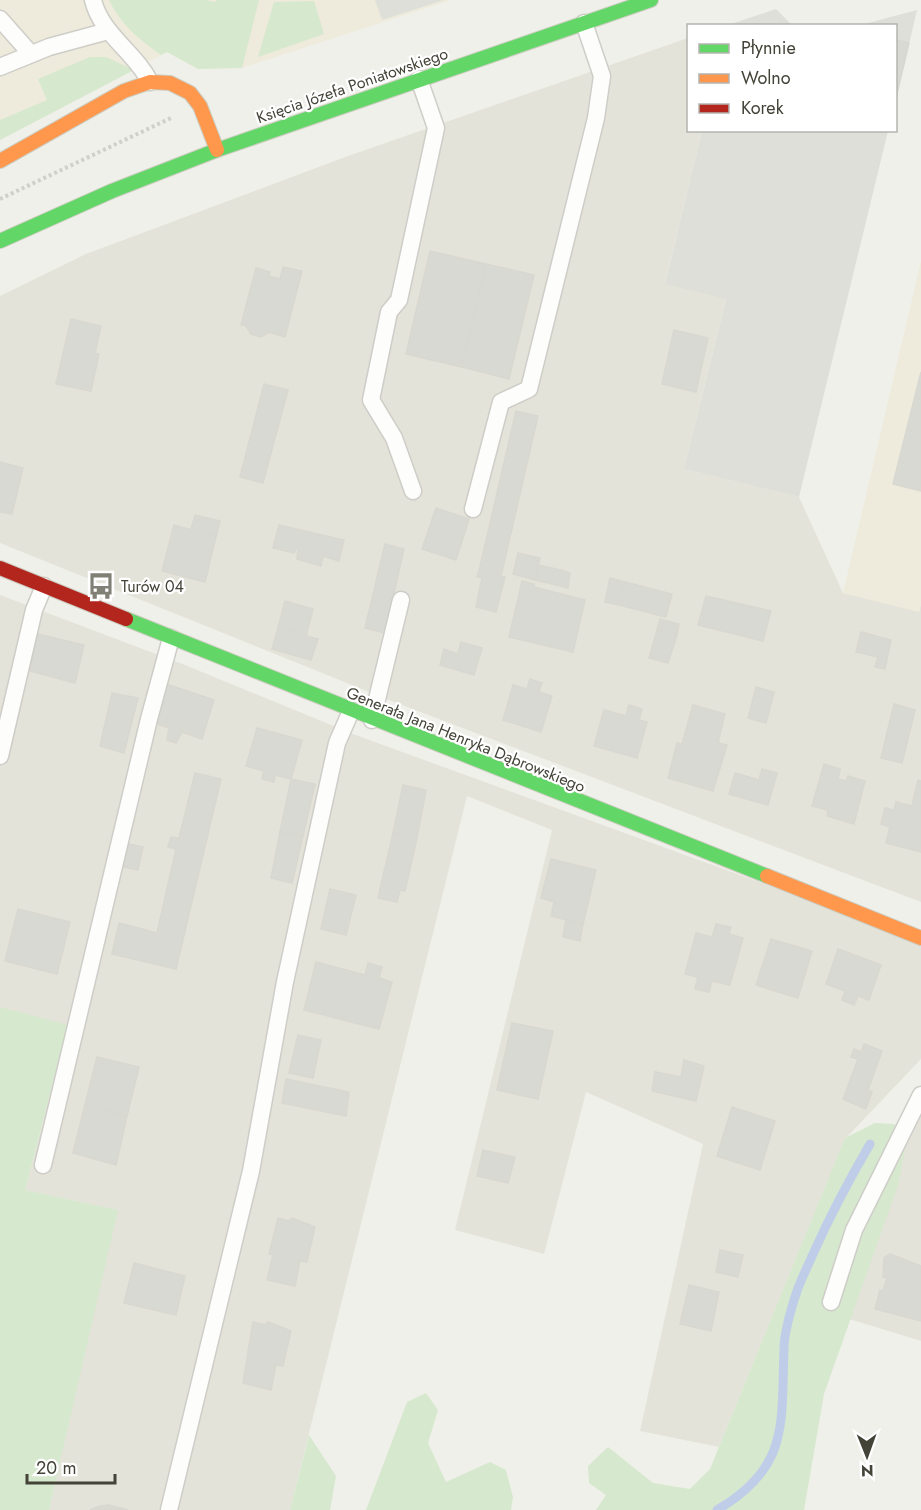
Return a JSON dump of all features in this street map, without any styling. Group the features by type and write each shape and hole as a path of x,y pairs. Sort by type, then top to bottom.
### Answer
{"street":[{"name":"Księcia Józefa Poniatowskiego","path":"0,241 66,210 217,150 651,0"},
{"path":"0,161 124,91 150,82 170,83 190,93 200,106 217,150"},
{"name":"Generała Jana Henryka Dąbrowskiego","path":"0,568 372,720 921,938"}],"lane":[{"path":"93,0 108,31 136,60 150,82"},
{"path":"473,509 501,402 529,389 597,118 602,76 584,23"},
{"path":"2,26 32,54"},
{"path":"0,67 32,54 108,31"},
{"path":"413,491 394,438 371,400 389,312 399,300 436,128 419,79"},
{"path":"0,756 34,610 44,586"},
{"path":"372,720 401,600"},
{"path":"43,1165 149,719 171,638"},
{"path":"169,1510 251,1171 285,982 337,743 351,711"},
{"path":"831,1302 854,1230 921,1095"}],"path":[{"path":"0,199 164,122 178,112"}],"shaded area":[{"path":"0,0 451,0 242,68 198,69 167,52 0,140"},
{"path":"375,0 444,0 382,20"},
{"path":"776,9 791,24 731,24"},
{"path":"917,10 897,96 897,24 864,24"},
{"path":"687,38 687,132 702,132 665,283 726,298 684,469 799,497 843,593 919,611 921,604 921,902 389,700 0,543 0,296 86,254 348,156"},
{"path":"702,132 888,132 799,497 684,469 726,299 665,284"},
{"path":"921,261 921,604 919,612 843,593"},
{"path":"0,595 185,665 353,734 921,941 921,1059 845,1139 719,1447 640,1431 703,1144 586,1092 544,1254 455,1230 552,830 467,796 290,1510 49,1510 117,1210 25,1190 68,1026 0,1007"},
{"path":"921,1115 921,1341 817,1309"}],"green space":[{"path":"109,0 206,0 215,2 216,0 259,0 242,68 198,69 167,52 161,55 145,43 125,24"},
{"path":"314,1 324,34 258,57 274,2"},
{"path":"90,57 106,57 134,70 0,140 0,120 47,100 38,79"},
{"path":"0,1007 68,1025 25,1190 118,1210 49,1510 0,1510"},
{"path":"875,1123 894,1124 907,1140 898,1185 824,1394 804,1510 596,1510 606,1495 589,1483 588,1466 608,1447 653,1483 690,1489 710,1469 845,1138"},
{"path":"426,1393 438,1410 428,1443 446,1482 490,1462 506,1470 513,1497 511,1510 366,1510 407,1402"},
{"path":"309,1435 336,1476 330,1510 290,1510"}],"building":[{"path":"897,40 909,43 897,94"},
{"path":"430,251 486,264 462,367 406,354"},
{"path":"486,264 534,275 509,379 462,367"},
{"path":"283,267 302,271 285,337 269,332 261,337 251,334 246,326 241,325 256,268 270,272 269,276 280,279"},
{"path":"71,319 101,326 95,353 99,354 91,391 56,384"},
{"path":"674,330 708,338 696,392 662,384"},
{"path":"921,372 921,491 893,484"},
{"path":"264,384 288,390 263,483 240,477"},
{"path":"516,411 538,416 501,576 479,571"},
{"path":"0,462 23,468 12,514 0,512"},
{"path":"436,508 469,519 456,560 422,549"},
{"path":"195,515 220,521 216,537 191,530"},
{"path":"174,525 216,537 205,582 162,571"},
{"path":"279,525 344,540 339,561 323,556 321,566 297,559 298,549 294,553 273,548"},
{"path":"385,544 404,549 385,633 365,628"},
{"path":"518,553 540,558 535,580 513,574"},
{"path":"538,565 561,570 557,585 535,580"},
{"path":"479,570 505,577 496,612 476,607 482,578 477,577"},
{"path":"561,570 570,573 568,588 557,585"},
{"path":"610,578 625,582 619,605 605,602"},
{"path":"522,581 534,584 534,587 585,600 573,652 509,637"},
{"path":"625,582 672,594 666,617 619,605"},
{"path":"706,596 771,611 763,641 698,625"},
{"path":"285,601 313,609 306,636 278,628"},
{"path":"660,619 679,624 677,635 657,630"},
{"path":"278,628 318,639 311,660 272,649"},
{"path":"657,630 677,635 668,663 649,658"},
{"path":"861,632 891,640 885,669 875,667 878,657 856,652"},
{"path":"38,634 84,645 75,683 30,671"},
{"path":"461,642 482,648 474,675 440,665 444,649 458,654"},
{"path":"530,679 542,683 539,692 552,696 541,732 503,720 513,685 527,689"},
{"path":"166,684 214,700 202,739 182,732 176,743 167,740 169,728 155,723"},
{"path":"756,687 774,692 766,723 748,718"},
{"path":"112,693 138,698 124,753 100,746"},
{"path":"894,704 915,710 902,763 881,758"},
{"path":"629,705 642,709 639,720 647,722 637,758 594,746 604,710 626,716"},
{"path":"693,705 725,714 718,743 727,745 713,791 668,778 677,743 682,744"},
{"path":"257,728 302,740 291,779 275,775 274,782 262,779 264,771 246,766"},
{"path":"824,764 840,769 838,779 846,781 848,776 865,781 854,824 827,816 828,810 812,806"},
{"path":"762,769 777,773 768,805 729,794 735,773 759,780"},
{"path":"195,773 221,779 176,969 112,954 119,923 157,933 176,849 168,847 171,837 179,838"},
{"path":"291,779 315,784 303,836 280,832"},
{"path":"918,780 921,781 921,852 886,843 890,827 881,824 885,808 894,810 896,802 912,806"},
{"path":"403,785 426,790 417,838 393,833"},
{"path":"280,832 303,836 292,883 271,878"},
{"path":"393,833 417,838 405,891 400,890 397,902 378,898"},
{"path":"129,844 143,847 138,870 124,867"},
{"path":"551,859 596,870 583,924 551,916 554,902 541,898"},
{"path":"330,889 356,895 346,935 321,929"},
{"path":"18,909 70,922 57,974 5,961"},
{"path":"566,919 583,924 580,941 563,937"},
{"path":"716,924 731,927 729,934 743,938 730,985 712,981 709,992 695,989 698,977 685,974 696,933 712,937"},
{"path":"771,939 812,951 798,998 756,985"},
{"path":"838,949 881,965 869,1000 858,996 854,1005 842,1000 845,991 826,984"},
{"path":"316,962 365,975 368,963 382,967 379,978 392,982 379,1029 304,1010"},
{"path":"512,1023 553,1031 538,1099 497,1090"},
{"path":"298,1035 321,1040 313,1078 289,1073"},
{"path":"864,1044 882,1051 868,1090 872,1092 866,1109 843,1099 858,1059 851,1057 854,1049 861,1052"},
{"path":"97,1057 139,1067 127,1116 85,1105"},
{"path":"684,1060 704,1066 696,1101 652,1091 655,1072 681,1077"},
{"path":"286,1079 349,1092 346,1116 282,1103"},
{"path":"85,1105 127,1116 116,1165 73,1153"},
{"path":"732,1107 775,1121 760,1170 717,1156"},
{"path":"483,1150 515,1157 508,1183 477,1176"},
{"path":"278,1218 288,1221 292,1218 315,1227 307,1262 300,1261 295,1286 267,1280 273,1255 269,1254"},
{"path":"720,1250 743,1255 738,1277 716,1272"},
{"path":"890,1254 921,1266 921,1321 875,1309 880,1290 883,1291 887,1278 883,1277 884,1258"},
{"path":"134,1263 185,1276 176,1315 124,1303"},
{"path":"689,1285 719,1292 711,1331 680,1324"},
{"path":"253,1322 265,1325 268,1322 291,1331 283,1366 276,1365 271,1390 243,1383"},
{"path":"109,1505 128,1510 90,1510 100,1506"}],"waterway":[{"path":"717,1510 741,1494 758,1477 777,1441 781,1422 784,1342 788,1320 803,1277 826,1226 870,1144"}],"traffic: fast":[{"path":"0,241 112,191 217,150 651,0"},
{"path":"126,619 767,876"}],"traffic: slow":[{"path":"0,161 124,91 150,82 170,83 190,93 200,106 217,150"},
{"path":"767,876 921,938"}],"traffic: jam":[{"path":"0,568 126,619"}],"place":[{"name":"Turów 04","path":"101,586"}]}
